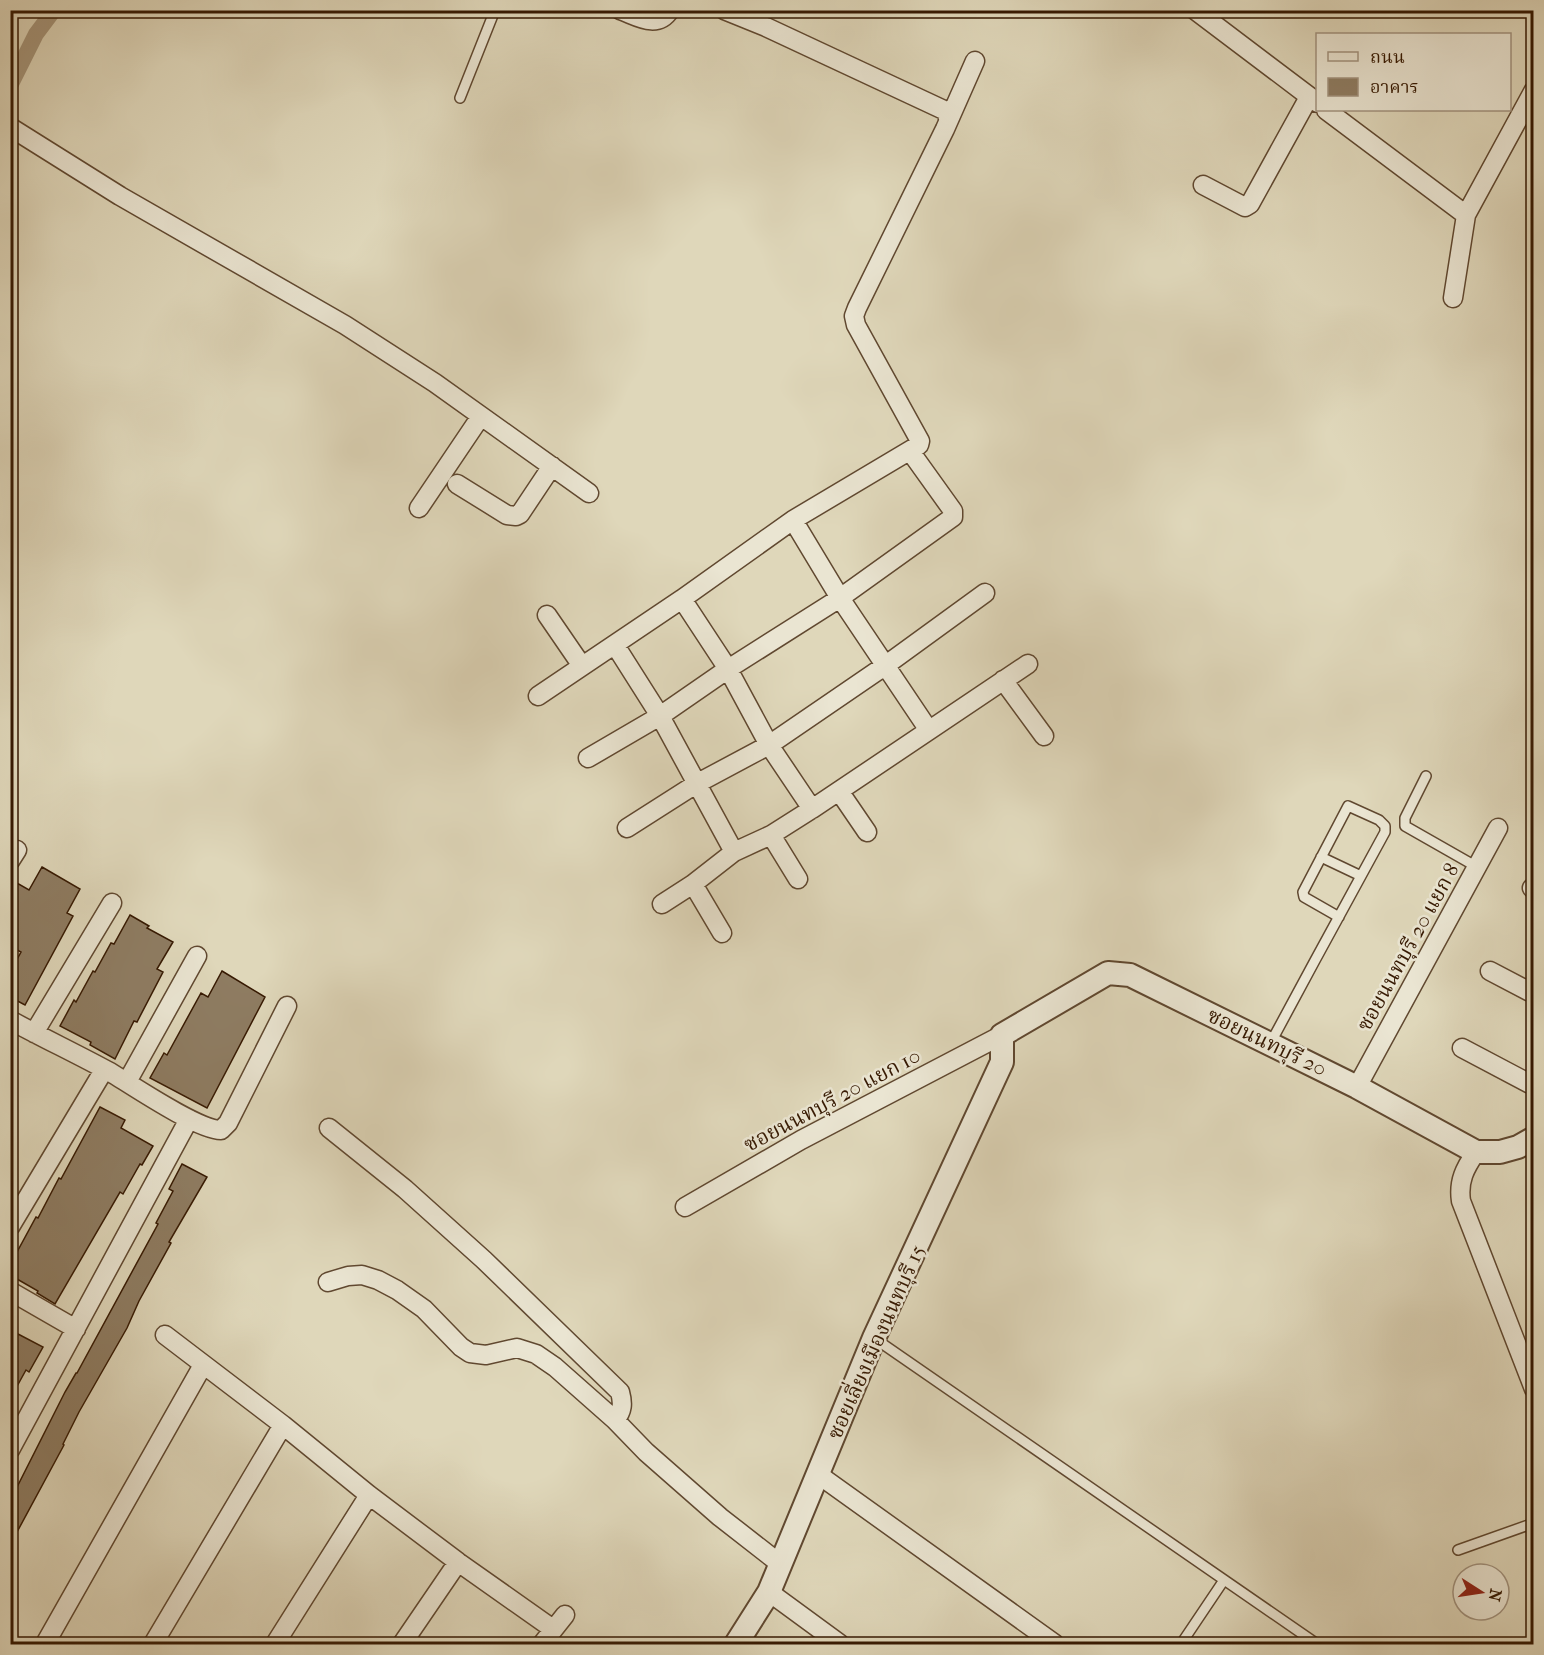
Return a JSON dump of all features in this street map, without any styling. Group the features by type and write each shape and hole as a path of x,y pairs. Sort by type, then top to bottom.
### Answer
{"street":[{"path":"631,12 652,22 660,20 670,10"},
{"path":"724,10 766,27 946,111 948,118"},
{"path":"1195,10 1313,100 1250,204 1245,207 1203,185"},
{"path":"538,696 682,599 793,520 919,445 920,441 856,325 855,316 975,61"},
{"path":"1453,298 1467,215 1533,90"},
{"path":"1327,111 1467,215"},
{"path":"12,128 120,195 345,324 482,416 589,493"},
{"path":"418,508 482,416"},
{"path":"588,758 660,716 840,598 953,517 952,511 910,451"},
{"path":"457,484 507,515 516,516 520,514 552,466"},
{"path":"793,520 840,598 928,729"},
{"path":"627,828 696,784 769,745 986,593"},
{"path":"682,599 729,669 769,745 812,809"},
{"path":"547,615 582,666"},
{"path":"615,645 660,716 734,852"},
{"path":"662,904 693,884 734,852 771,835 812,809 1028,664"},
{"path":"1003,680 1044,736"},
{"path":"839,791 867,832"},
{"name":"ซอยนนทบุรี 20 แยก 8","path":"1357,1087 1498,828"},
{"path":"771,835 798,879"},
{"path":"693,884 722,933"},
{"path":"34,1033 112,903"},
{"path":"127,1082 197,956"},
{"path":"1490,971 1533,994"},
{"name":"ซอยนนทบุรี 20","path":"1002,1035 1108,973 1130,975 1357,1087 1476,1152"},
{"path":"10,1020 127,1082 189,1119 215,1130 225,1128 287,1005"},
{"name":"ซอยนนทบุรี 20 แยก 10","path":"685,1207 801,1140 1002,1035"},
{"name":"ซอยเลี่ยงเมืองนนทบุรี 15","path":"736,1644 769,1592 779,1563 819,1475 874,1338 1002,1062 1002,1035"},
{"path":"1462,1048 1533,1086"},
{"path":"10,1227 104,1070"},
{"path":"10,1450 189,1119"},
{"path":"329,1128 405,1189 475,1252 620,1392 621,1409 615,1420"},
{"path":"1533,1138 1518,1147 1500,1152 1476,1152 1463,1171 1459,1190 1461,1201 1533,1389"},
{"path":"328,1282 348,1276 362,1275 378,1280 424,1309 461,1347 478,1356 517,1348 536,1354 555,1367 615,1420 646,1452 720,1517 779,1563"},
{"path":"10,1291 76,1329"},
{"path":"165,1335 458,1562 559,1622 542,1644"},
{"path":"45,1644 203,1365"},
{"path":"153,1644 283,1425"},
{"path":"819,1475 1055,1644"},
{"path":"275,1644 369,1495"},
{"path":"402,1644 458,1562"},
{"path":"769,1592 840,1644"}],"lane":[{"path":"460,98 495,10"},
{"path":"1426,776 1405,818 1405,826 1477,867"},
{"path":"1270,1044 1339,917 1361,876 1385,832 1385,826 1379,820 1352,806 1346,808 1305,886 1304,897 1339,917"},
{"path":"1321,857 1361,876"},
{"path":"874,1338 1317,1644"},
{"path":"1458,1550 1532,1523 1533,1535"},
{"path":"1181,1644 1224,1581"}],"building":[{"path":"42,867 80,889 67,913 73,916 25,1005 10,997 10,972 21,952 10,946 10,895 17,883 29,890"},
{"path":"130,915 149,926 147,928 173,942 157,969 163,972 115,1059 90,1045 91,1042 60,1026 74,1000 76,1002 93,971 95,972 111,943 114,944"},
{"path":"222,971 265,997 207,1108 150,1078 164,1053 167,1055 201,993 208,997"},
{"path":"100,1107 125,1120 121,1128 153,1146 123,1194 120,1192 55,1304 10,1275 10,1265"},
{"path":"182,1164 207,1177 169,1242 171,1243 127,1328 79,1412 64,1445 10,1545 10,1501 65,1392 158,1224 156,1223 173,1191 169,1189"},
{"path":"18,1334 43,1347 29,1372 26,1370 10,1399 10,1349"}],"waterway":[{"path":"10,86 36,34 54,10"}]}
